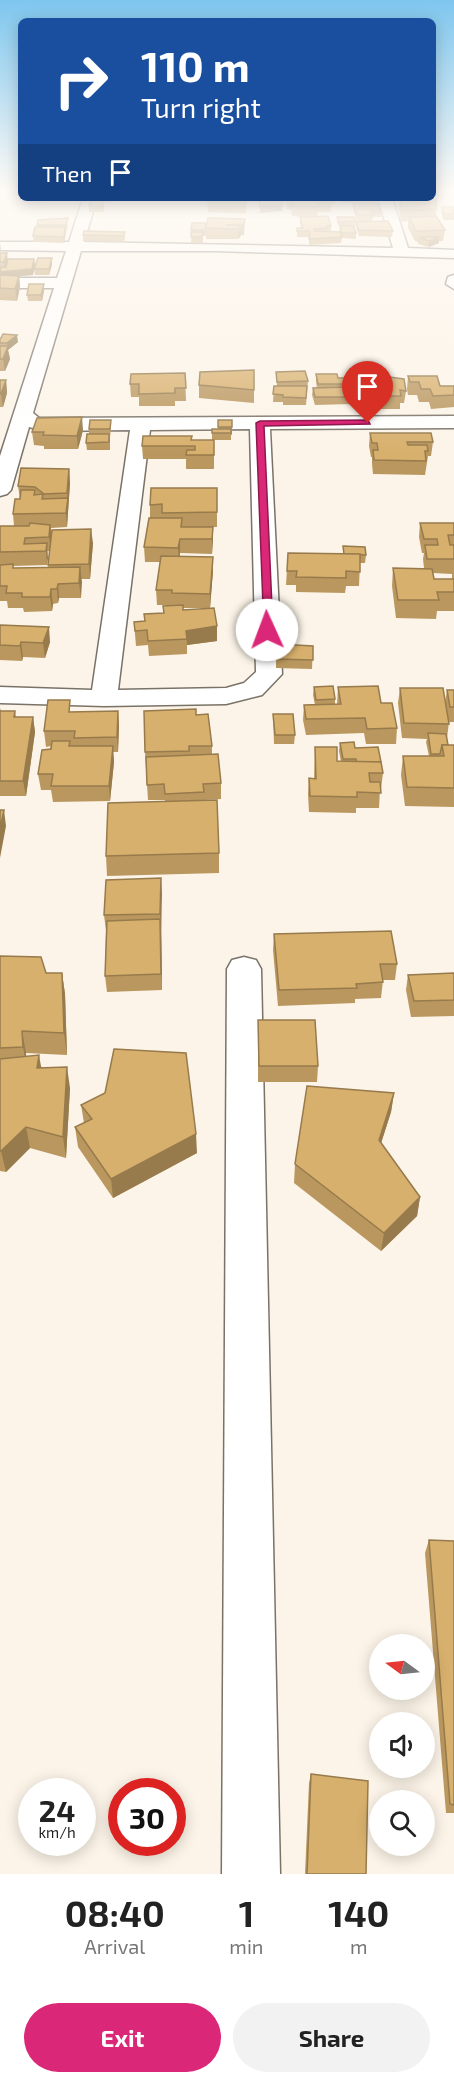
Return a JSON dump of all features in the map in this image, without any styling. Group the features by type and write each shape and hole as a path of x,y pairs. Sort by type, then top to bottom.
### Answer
{"street":[{"path":"0,490 23,414 20,389 67,276"},
{"path":"0,282 65,283"},
{"path":"23,414 32,422 45,425 454,422"},
{"path":"0,695 104,698 226,696 253,689 269,674 260,423"},
{"path":"104,698 141,424"},
{"path":"244,969 251,1874"}],"building":[{"path":"0,276 19,276 15,289 0,288"},
{"path":"29,284 44,284 41,295 27,295"},
{"path":"3,334 17,335 7,343 0,343"},
{"path":"0,346 8,346 3,359 0,359"},
{"path":"254,370 254,390 199,385 200,372"},
{"path":"305,371 308,381 277,382 276,372"},
{"path":"185,373 186,388 175,388 175,393 139,394 139,384 130,384 131,374"},
{"path":"316,374 337,374 338,378 348,378 349,384 318,384"},
{"path":"408,376 437,376 440,386 454,386 454,395 433,396 430,389 421,389 419,382 410,382"},
{"path":"363,377 404,379 406,391 400,390 401,396 367,396"},
{"path":"0,380 6,380 1,394 0,394"},
{"path":"274,386 307,386 306,398 273,394"},
{"path":"350,387 353,397 315,397 313,388"},
{"path":"82,417 77,436 43,435 44,432 32,432 37,418"},
{"path":"90,420 111,420 110,429 89,429"},
{"path":"218,420 232,420 232,427 218,427"},
{"path":"212,429 231,429 231,433 212,433"},
{"path":"370,433 431,433 433,442 407,442 408,445 427,445 426,461 374,460 373,450 378,450 377,443 372,443"},
{"path":"87,434 109,434 109,442 86,443"},
{"path":"143,436 192,436 191,440 214,440 214,455 186,455 187,450 195,450 195,446 142,446"},
{"path":"21,468 69,469 67,493 44,494 35,487 18,486"},
{"path":"151,488 217,488 217,512 162,513 162,504 150,505"},
{"path":"21,490 35,490 34,495 43,494 42,499 68,498 66,513 13,514 15,499 20,499"},
{"path":"149,518 182,518 181,527 213,527 212,539 180,539 178,548 144,547"},
{"path":"30,523 50,525 49,537 25,538 24,544 47,543 46,551 0,552 0,526 29,526"},
{"path":"420,523 454,523 454,535 448,535 450,545 454,545 454,559 427,559 425,545 438,545 437,539 424,539"},
{"path":"91,529 89,564 48,565 52,530"},
{"path":"343,546 365,547 366,555 344,554"},
{"path":"288,553 360,554 360,572 346,571 346,578 296,577 297,571 287,571"},
{"path":"161,556 213,557 210,594 172,593 172,590 156,590"},
{"path":"13,564 13,568 80,567 79,583 58,584 57,589 51,589 50,597 22,597 22,593 6,593 7,586 0,586 0,565"},
{"path":"393,568 432,569 434,579 454,579 454,592 437,592 439,600 398,600"},
{"path":"183,605 183,610 214,608 217,626 186,631 187,639 148,641 147,630 135,631 134,622 145,621 144,614 164,613 163,606"},
{"path":"0,625 49,627 43,643 21,642 20,646 0,645"},
{"path":"277,644 313,646 313,660 276,659"},
{"path":"333,686 335,699 316,700 314,687"},
{"path":"378,686 381,703 392,703 397,728 367,729 365,718 306,719 304,705 341,704 338,687"},
{"path":"400,688 443,688 449,724 404,723"},
{"path":"447,690 454,690 454,707 450,707"},
{"path":"48,700 70,700 69,712 118,711 117,737 74,738 75,731 44,731"},
{"path":"196,709 196,715 208,714 212,746 189,746 189,751 145,752 144,711"},
{"path":"0,711 15,711 14,717 33,717 23,781 0,781"},
{"path":"273,714 293,714 295,735 275,735"},
{"path":"428,733 446,734 448,745 442,745 440,754 431,754"},
{"path":"52,741 70,741 69,746 113,746 109,786 51,786 53,774 38,774 42,750 51,749"},
{"path":"354,742 355,748 378,747 381,762 356,762 356,759 343,759 340,743"},
{"path":"442,745 454,745 454,788 407,787 403,756 444,756"},
{"path":"315,747 337,747 337,761 381,762 383,773 369,773 370,782 380,782 381,793 357,792 357,797 310,796 309,778 316,779"},
{"path":"218,754 221,783 203,784 204,792 165,794 164,784 147,785 146,757"},
{"path":"217,800 219,853 106,856 108,803"},
{"path":"0,810 4,810 0,829"},
{"path":"161,878 160,914 104,915 106,880"},
{"path":"160,919 161,974 105,976 107,921"},
{"path":"391,931 397,964 380,964 383,982 356,984 357,988 279,990 274,934"},
{"path":"0,956 41,957 46,973 62,973 64,1033 22,1031 23,1047 0,1048"},
{"path":"454,973 454,1000 414,1001 408,975"},
{"path":"258,1020 315,1020 318,1066 259,1066"},
{"path":"114,1049 186,1053 196,1134 111,1179 75,1127 92,1119 81,1105 105,1093"},
{"path":"39,1055 37,1068 67,1067 63,1137 26,1127 0,1151 0,1059"},
{"path":"307,1086 394,1093 379,1140 420,1197 384,1233 295,1164"},
{"path":"429,1540 454,1541 454,1805 450,1804"},
{"path":"311,1774 368,1781 366,1874 307,1874"}],"route":[{"path":"267,630 260,423 368,423"}]}
